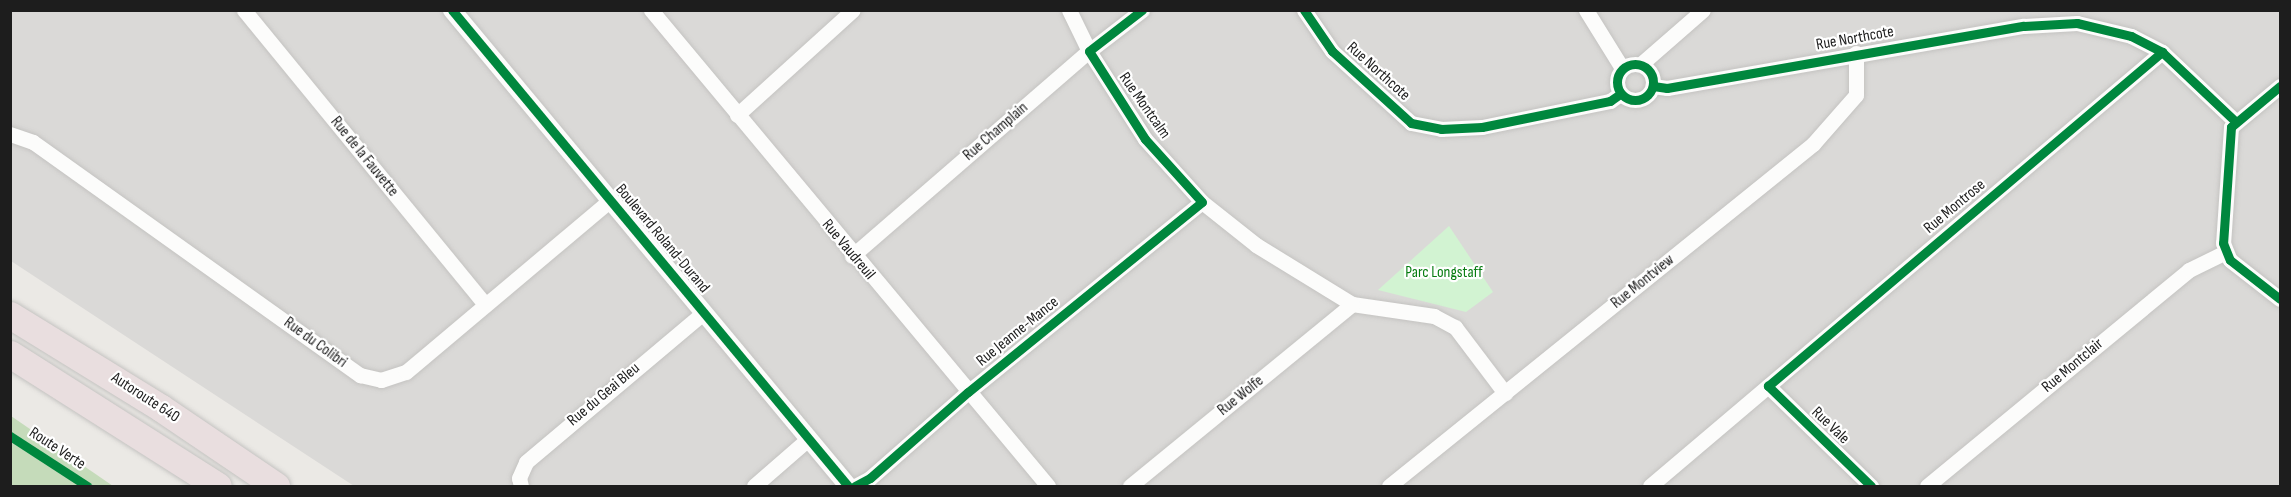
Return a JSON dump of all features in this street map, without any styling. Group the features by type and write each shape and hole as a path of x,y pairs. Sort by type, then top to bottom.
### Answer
{"highway":[{"name":"Autoroute 640","path":"10,315 161,408 276,486"},
{"name":"Autoroute 640","path":"10,354 218,486"}],"street":[{"name":"Rue de la Fauvette","path":"244,10 484,303"},
{"name":"Boulevard Roland-Durand","path":"452,10 848,486"},
{"name":"Rue Vaudreuil","path":"651,10 852,256 1048,486"},
{"path":"737,115 852,10"},
{"name":"Rue Montcalm","path":"1069,10 1089,51 1144,139 1202,202 1256,245 1352,304 1434,316 1455,327 1505,393"},
{"name":"Rue Champlain","path":"852,256 1089,51 1142,10"},
{"name":"Rue Northcote","path":"1304,10 1332,51 1411,123 1441,129 1482,127 1610,101 1620,94 1640,100 1653,86 1667,88 1856,53 2024,26 2077,23 2131,36 2162,52 2235,121"},
{"path":"1586,10 1622,68"},
{"path":"1622,68 1641,64 1703,10"},
{"name":"Rue Montrose","path":"1650,486 2162,52"},
{"name":"Rue Montview","path":"1389,486 1813,144 1856,94 1856,53"},
{"path":"1641,64 1651,73 1653,86"},
{"path":"1620,94 1616,86 1622,68"},
{"path":"2280,86 2235,121 2230,135 2224,253 2280,299"},
{"name":"Rue du Colibri","path":"10,134 33,142 360,375 381,380 406,372 484,303 610,200"},
{"name":"Rue Jeanne-Mance","path":"855,486 870,478 968,392 1202,202"},
{"name":"Rue Montclair","path":"1927,486 2189,270 2224,253"},
{"name":"Rue Wolfe","path":"1130,486 1352,304"},
{"name":"Rue du Geai Bleu","path":"521,486 519,478 526,462 704,312"},
{"name":"Rue Vale","path":"1768,386 1871,486"},
{"path":"754,486 808,439"}],"shaded area":[{"path":"10,11 2280,11 2280,486 354,486 11,261"}],"green space":[{"name":"Parc Longstaff","path":"1449,226 1493,292 1466,312 1378,290"},
{"path":"11,416 113,486 11,486"}],"cycle path":[{"path":"452,10 848,486"},
{"path":"855,486 870,478 968,392 1202,202 1145,139 1089,51 1142,10"},
{"path":"1304,10 1332,51 1411,123 1441,129 1482,127 1610,101 1620,94"},
{"path":"1653,86 1667,88 2024,26 2077,23 2131,36 2162,52 2235,121"},
{"path":"1871,486 1768,386 2162,52"},
{"path":"1635,64 1648,69 1653,82 1648,95 1635,100 1622,95 1617,82 1622,69 1635,64"},
{"path":"2280,86 2231,127 2223,243 2230,260 2280,299"},
{"name":"Route Verte","path":"10,436 87,486"}]}
